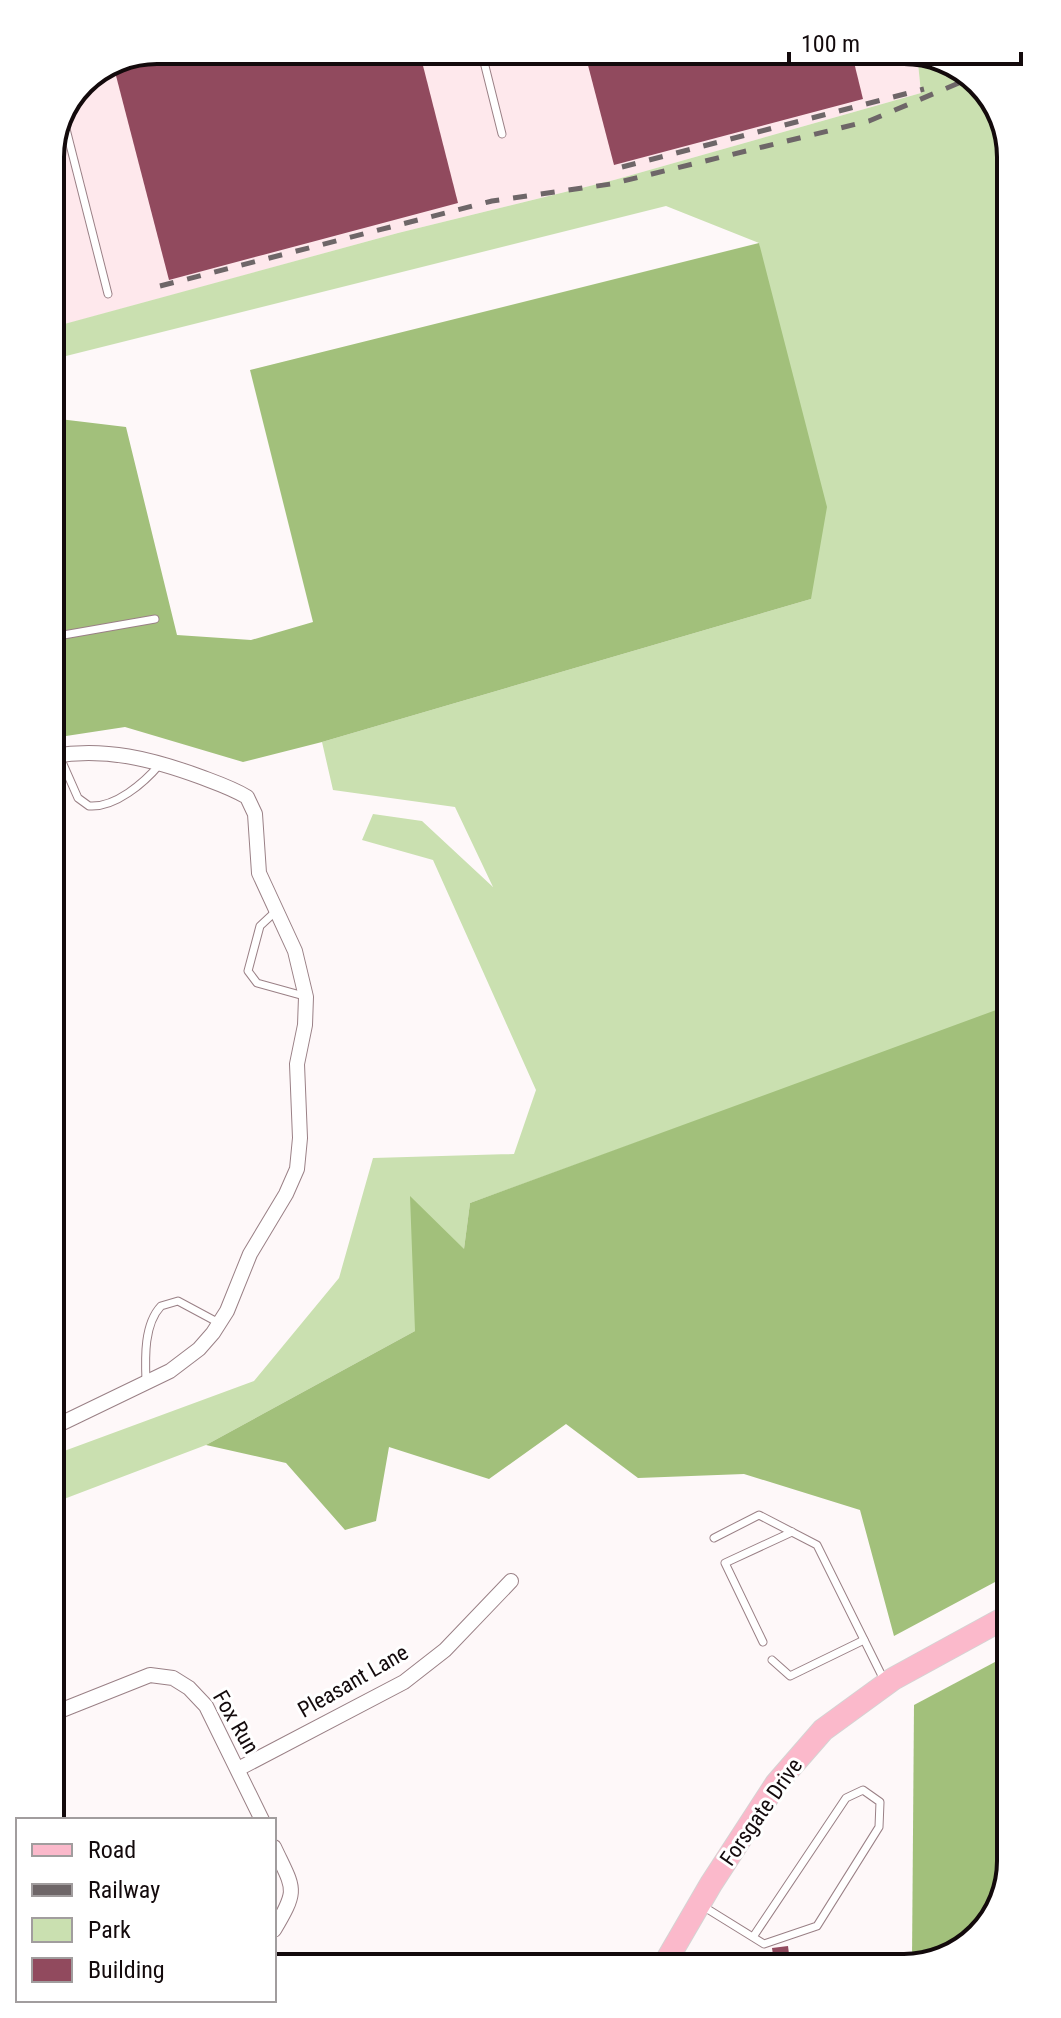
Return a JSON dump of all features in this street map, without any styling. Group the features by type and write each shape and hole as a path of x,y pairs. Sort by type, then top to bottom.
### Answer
{"main road":[{"name":"Forsgate Drive","path":"670,1954 776,1784 823,1730 885,1684 997,1622"}],"street":[{"path":"64,755 130,755 236,790 252,802 259,873 295,951 306,997 305,1025 297,1064 300,1138 297,1169 286,1194 250,1254 220,1323 186,1361 64,1422"},
{"name":"Pleasant Lane","path":"238,1769 404,1682 445,1650 511,1581"},
{"name":"Fox Run","path":"64,1709 150,1675 173,1678 189,1688 206,1706 261,1818"},
{"path":"276,1851 293,1887 289,1905 276,1927"}],"lane":[{"path":"484,64 502,134"},
{"path":"67,133 108,294"},
{"path":"64,635 155,619"},
{"path":"64,771 78,798 89,806 106,804 141,784 161,763"},
{"path":"275,912 258,931 247,965 249,976 261,985 306,997"},
{"path":"147,1383 145,1354 154,1315 161,1306 178,1301 220,1323"},
{"path":"714,1538 759,1515 817,1545 885,1684"},
{"path":"763,1642 725,1563 792,1532"},
{"path":"772,1660 790,1676 864,1640"},
{"path":"699,1904 764,1944 817,1926 879,1827 880,1802 863,1790 846,1798 753,1937"}],"shaded area":[{"path":"157,64 918,65 921,93 614,180 398,233 64,324 64,151 67,133 83,101 96,87 127,69"}],"green space":[{"path":"918,65 950,76 970,91 990,122 997,157 997,1012 470,1203 464,1249 415,1331 206,1445 64,1499 64,1451 254,1381 339,1278 373,1158 514,1154 536,1090 433,860 362,840 373,814 422,821 493,887 455,807 333,790 322,742 811,599 759,243 666,206 66,356 64,324 398,233 614,180 921,93"},
{"path":"759,243 827,507 811,599 322,742 243,762 125,727 64,736 64,420 126,427 177,635 251,640 313,622 250,370"},
{"path":"997,1010 997,1581 894,1636 860,1510 744,1474 638,1478 566,1424 489,1479 389,1447 376,1521 345,1530 286,1463 206,1445 415,1331 410,1196 464,1249 470,1203"},
{"path":"997,1661 997,1861 992,1891 981,1913 960,1935 939,1947 912,1953 914,1705"}],"building":[{"path":"157,64 423,64 458,203 169,280 116,74"},
{"path":"588,64 854,64 863,99 614,165"},
{"path":"788,1946 789,1954 773,1954 772,1948"}],"railway":[{"path":"160,286 492,201 611,184 869,121 960,83"},
{"path":"622,167 924,89"}]}
